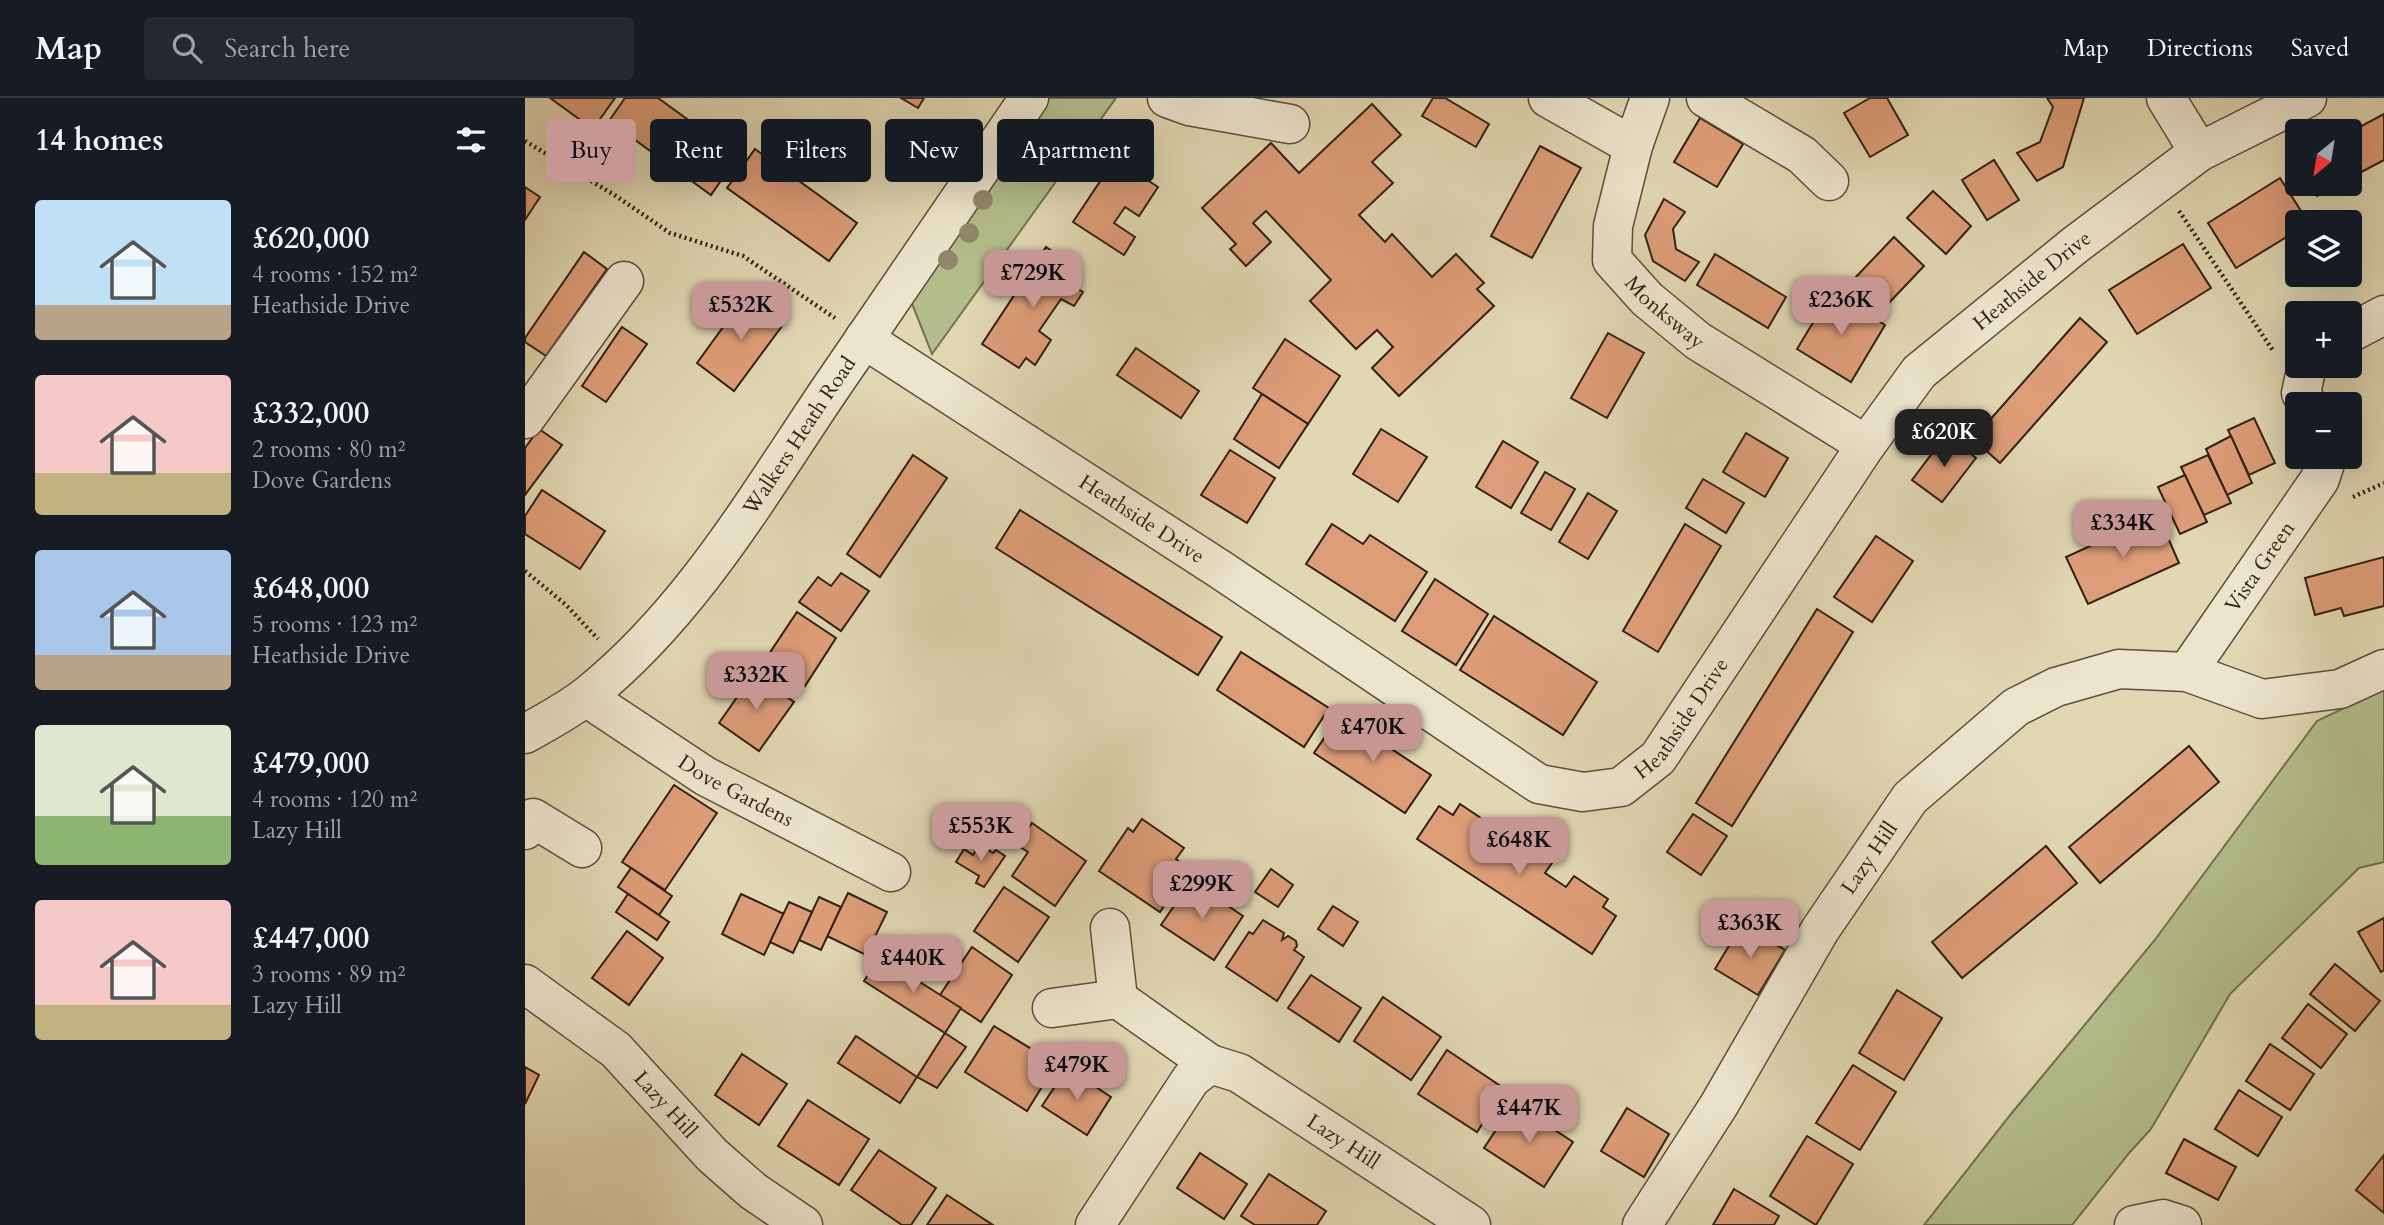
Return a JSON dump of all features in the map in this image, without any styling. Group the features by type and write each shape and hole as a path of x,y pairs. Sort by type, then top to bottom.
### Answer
{"street":[{"name":"Walkers Heath Road","path":"525,734 586,697 623,665 680,603 743,522 1029,98"},
{"path":"1167,98 1189,106 1290,124"},
{"path":"1548,98 1633,146"},
{"name":"Monksway","path":"1650,98 1633,146 1613,226 1612,260 1647,299 1699,341 1866,445"},
{"path":"1706,98 1802,155 1829,181"},
{"path":"2166,98 2200,152"},
{"name":"Heathside Drive","path":"864,339 1209,563 1539,784 1583,792 1621,787 1658,758 1866,445 1919,373 2075,245 2200,152 2307,98"},
{"path":"525,419 538,377 624,281"},
{"name":"Vista Green","path":"2187,672 2320,478 2323,469"},
{"name":"Lazy Hill","path":"1642,1225 1719,1105 1820,930 1910,798 2016,707 2056,687 2119,669 2187,672 2262,699 2340,688 2384,669"},
{"name":"Dove Gardens","path":"586,697 705,776 891,872"},
{"path":"525,830 533,818 582,848"},
{"path":"1052,1008 1118,999 1110,928"},
{"name":"Lazy Hill","path":"525,984 616,1050 712,1155 754,1191 803,1225"},
{"name":"Lazy Hill","path":"1118,999 1210,1064 1239,1073 1471,1225"},
{"path":"1095,1225 1191,1079 1210,1064"},
{"path":"2134,1224 2163,1219 2182,1225"}],"path":[{"path":"525,141 616,196 670,233 743,256 864,339"},
{"path":"2160,182 2305,388"},
{"path":"525,571 566,605 623,665"}],"green space":[{"path":"1045,98 1116,98 1101,119 1031,119"},
{"path":"997,171 997,182 1056,182 932,354 911,301"},
{"path":"2384,689 2384,862 2359,868 2230,994 2151,1129 2072,1225 1924,1225 2011,1114 2154,941 2317,721"}],"building":[{"path":"550,98 615,98 600,119 579,119"},
{"path":"625,98 658,98 687,119 650,119 650,151 636,141 636,119 610,119"},
{"path":"901,98 924,98 918,108"},
{"path":"1433,98 1445,98 1489,124 1476,147 1422,116"},
{"path":"1870,98 1887,98 1908,135 1870,157 1844,113"},
{"path":"2047,98 2084,98 2063,167 2037,181 2017,153 2040,142 2053,107"},
{"path":"1372,104 1401,135 1372,162 1393,183 1359,215 1385,242 1392,234 1432,277 1456,254 1484,283 1477,289 1494,306 1399,396 1372,368 1393,347 1377,330 1356,349 1310,301 1331,280 1266,211 1253,223 1271,242 1246,266 1230,249 1236,244 1202,208 1271,143 1299,173"},
{"path":"2384,114 2384,160 2363,171 2363,125"},
{"path":"1700,118 1743,144 1717,187 1674,162"},
{"path":"1540,146 1581,168 1532,258 1491,236"},
{"path":"755,149 761,153 761,182 800,182 857,223 829,261 727,188 731,182 747,182 747,160"},
{"path":"1994,160 2019,200 1987,220 1962,180"},
{"path":"2280,178 2285,186 2285,196 2291,196 2300,210 2285,210 2285,238 2236,268 2208,223"},
{"path":"693,182 720,182 711,195"},
{"path":"1100,182 1150,182 1158,187 1139,216 1125,207 1114,223 1135,237 1124,255 1073,222"},
{"path":"525,187 540,197 525,220"},
{"path":"1933,191 1971,226 1946,254 1907,218"},
{"path":"1664,199 1685,212 1673,229 1676,249 1699,262 1685,281 1653,261 1645,235"},
{"path":"1894,237 1924,266 1885,307 1854,279"},
{"path":"2183,244 2211,288 2137,334 2109,290"},
{"path":"1046,247 1078,269 1069,283 1083,292 1074,306 1061,299 1039,331 1051,340 1035,365 1026,358 1019,368 982,344"},
{"path":"584,252 607,269 546,356 525,342 525,338"},
{"path":"1715,254 1786,297 1768,328 1697,285"},
{"path":"1831,293 1885,325 1851,382 1797,349"},
{"path":"747,294 785,322 734,391 697,363"},
{"path":"2080,318 2107,342 2000,463 1973,439"},
{"path":"622,327 647,344 606,402 582,386"},
{"path":"1608,333 1644,353 1607,418 1571,398"},
{"path":"1285,339 1340,376 1308,424 1253,388"},
{"path":"1136,348 1199,391 1181,418 1117,375"},
{"path":"1262,394 1308,424 1279,468 1234,439"},
{"path":"2254,418 2275,463 2249,475 2228,430"},
{"path":"539,429 562,445 525,495 525,448"},
{"path":"1381,429 1427,457 1398,502 1353,474"},
{"path":"1746,433 1788,458 1765,497 1723,472"},
{"path":"1946,435 1976,458 1942,502 1912,480"},
{"path":"2231,436 2252,483 2227,495 2206,449"},
{"path":"1503,441 1538,462 1511,508 1476,487"},
{"path":"1230,450 1275,478 1247,523 1201,495"},
{"path":"913,455 947,478 880,577 847,554"},
{"path":"2208,455 2231,503 2204,515 2181,467"},
{"path":"1545,472 1575,489 1551,530 1521,513"},
{"path":"2185,475 2207,522 2180,534 2158,487"},
{"path":"1703,479 1744,503 1726,533 1686,508"},
{"path":"542,490 605,531 580,569 525,534 525,516"},
{"path":"1588,493 1617,511 1588,559 1559,542"},
{"path":"1020,510 1222,637 1198,675 996,548"},
{"path":"2158,515 2179,563 2088,604 2066,557"},
{"path":"1332,524 1363,544 1370,535 1427,572 1395,621 1306,564"},
{"path":"1685,524 1721,546 1658,652 1623,631"},
{"path":"1876,536 1913,561 1872,622 1834,597"},
{"path":"2384,557 2384,606 2344,616 2341,608 2315,615 2305,578"},
{"path":"841,573 869,591 841,631 799,602 818,577 831,586"},
{"path":"1435,579 1488,614 1456,665 1402,631"},
{"path":"1817,609 1853,632 1732,826 1696,803"},
{"path":"797,612 836,638 805,686 765,660"},
{"path":"1494,616 1597,682 1563,735 1460,670"},
{"path":"1241,652 1329,708 1304,747 1217,690"},
{"path":"754,673 794,702 759,751 719,723"},
{"path":"1340,715 1431,775 1405,813 1314,753"},
{"path":"2189,746 2219,782 2100,883 2069,847"},
{"path":"674,785 717,813 665,890 622,862"},
{"path":"1460,804 1493,826 1487,835 1511,851 1518,840 1552,863 1545,873 1566,887 1574,876 1608,899 1603,907 1616,916 1592,954 1417,839 1439,806 1453,815"},
{"path":"1693,814 1727,836 1701,875 1667,852"},
{"path":"1142,819 1184,848 1176,859 1189,869 1160,912 1099,871 1128,828 1133,832"},
{"path":"1032,823 1086,861 1055,906 1012,876 1028,852 1017,845"},
{"path":"979,844 993,853 996,850 1005,856 984,887 976,883 979,876 956,862 964,849 973,855"},
{"path":"2046,846 2077,883 1962,978 1932,942"},
{"path":"631,868 672,896 659,915 618,887"},
{"path":"1271,869 1293,885 1278,907 1255,892"},
{"path":"1191,881 1243,916 1214,960 1161,925"},
{"path":"1004,887 1049,917 1018,962 974,931"},
{"path":"848,893 887,912 866,955 827,936"},
{"path":"628,894 669,922 657,940 616,912"},
{"path":"741,894 784,914 764,955 722,934"},
{"path":"819,897 841,907 821,950 799,940"},
{"path":"789,902 812,912 793,953 770,942"},
{"path":"1333,906 1358,922 1343,946 1318,929"},
{"path":"2384,918 2384,970 2381,972 2358,932"},
{"path":"1263,920 1284,933 1282,940 1288,936 1296,941 1294,950 1304,957 1277,1001 1226,967 1249,932 1253,934"},
{"path":"1742,924 1785,950 1758,995 1715,969"},
{"path":"627,931 663,958 629,1005 592,978"},
{"path":"972,947 1012,975 981,1022 940,995"},
{"path":"880,957 961,1008 945,1033 864,981"},
{"path":"2335,964 2380,1001 2355,1031 2310,994"},
{"path":"1311,975 1361,1008 1339,1042 1288,1008"},
{"path":"1897,990 1942,1018 1904,1080 1859,1053"},
{"path":"1383,997 1441,1037 1411,1080 1354,1041"},
{"path":"2308,1004 2347,1034 2321,1068 2282,1038"},
{"path":"994,1026 1056,1064 1027,1111 965,1072"},
{"path":"945,1033 966,1047 937,1088 917,1077"},
{"path":"856,1036 917,1077 900,1103 838,1063"},
{"path":"2270,1044 2314,1074 2290,1110 2246,1081"},
{"path":"1447,1050 1505,1089 1477,1132 1418,1094"},
{"path":"742,1054 787,1084 759,1125 715,1095"},
{"path":"1853,1065 1896,1092 1860,1150 1816,1123"},
{"path":"525,1067 539,1075 525,1104"},
{"path":"1067,1068 1111,1097 1087,1135 1042,1106"},
{"path":"2239,1090 2282,1117 2258,1156 2215,1129"},
{"path":"808,1100 869,1139 839,1185 778,1146"},
{"path":"1514,1103 1573,1142 1544,1187 1484,1148"},
{"path":"1627,1108 1669,1134 1644,1177 1601,1151"},
{"path":"1807,1136 1853,1164 1816,1225 1770,1196"},
{"path":"2184,1139 2236,1167 2218,1200 2166,1173"},
{"path":"879,1150 936,1188 911,1225 902,1225 851,1190"},
{"path":"1200,1153 1247,1184 1224,1219 1177,1188"},
{"path":"2384,1155 2384,1213 2356,1190"},
{"path":"1269,1174 1326,1211 1317,1225 1255,1225 1241,1216"},
{"path":"1734,1189 1779,1216 1774,1225 1713,1225"},
{"path":"947,1195 993,1225 927,1225"}]}
